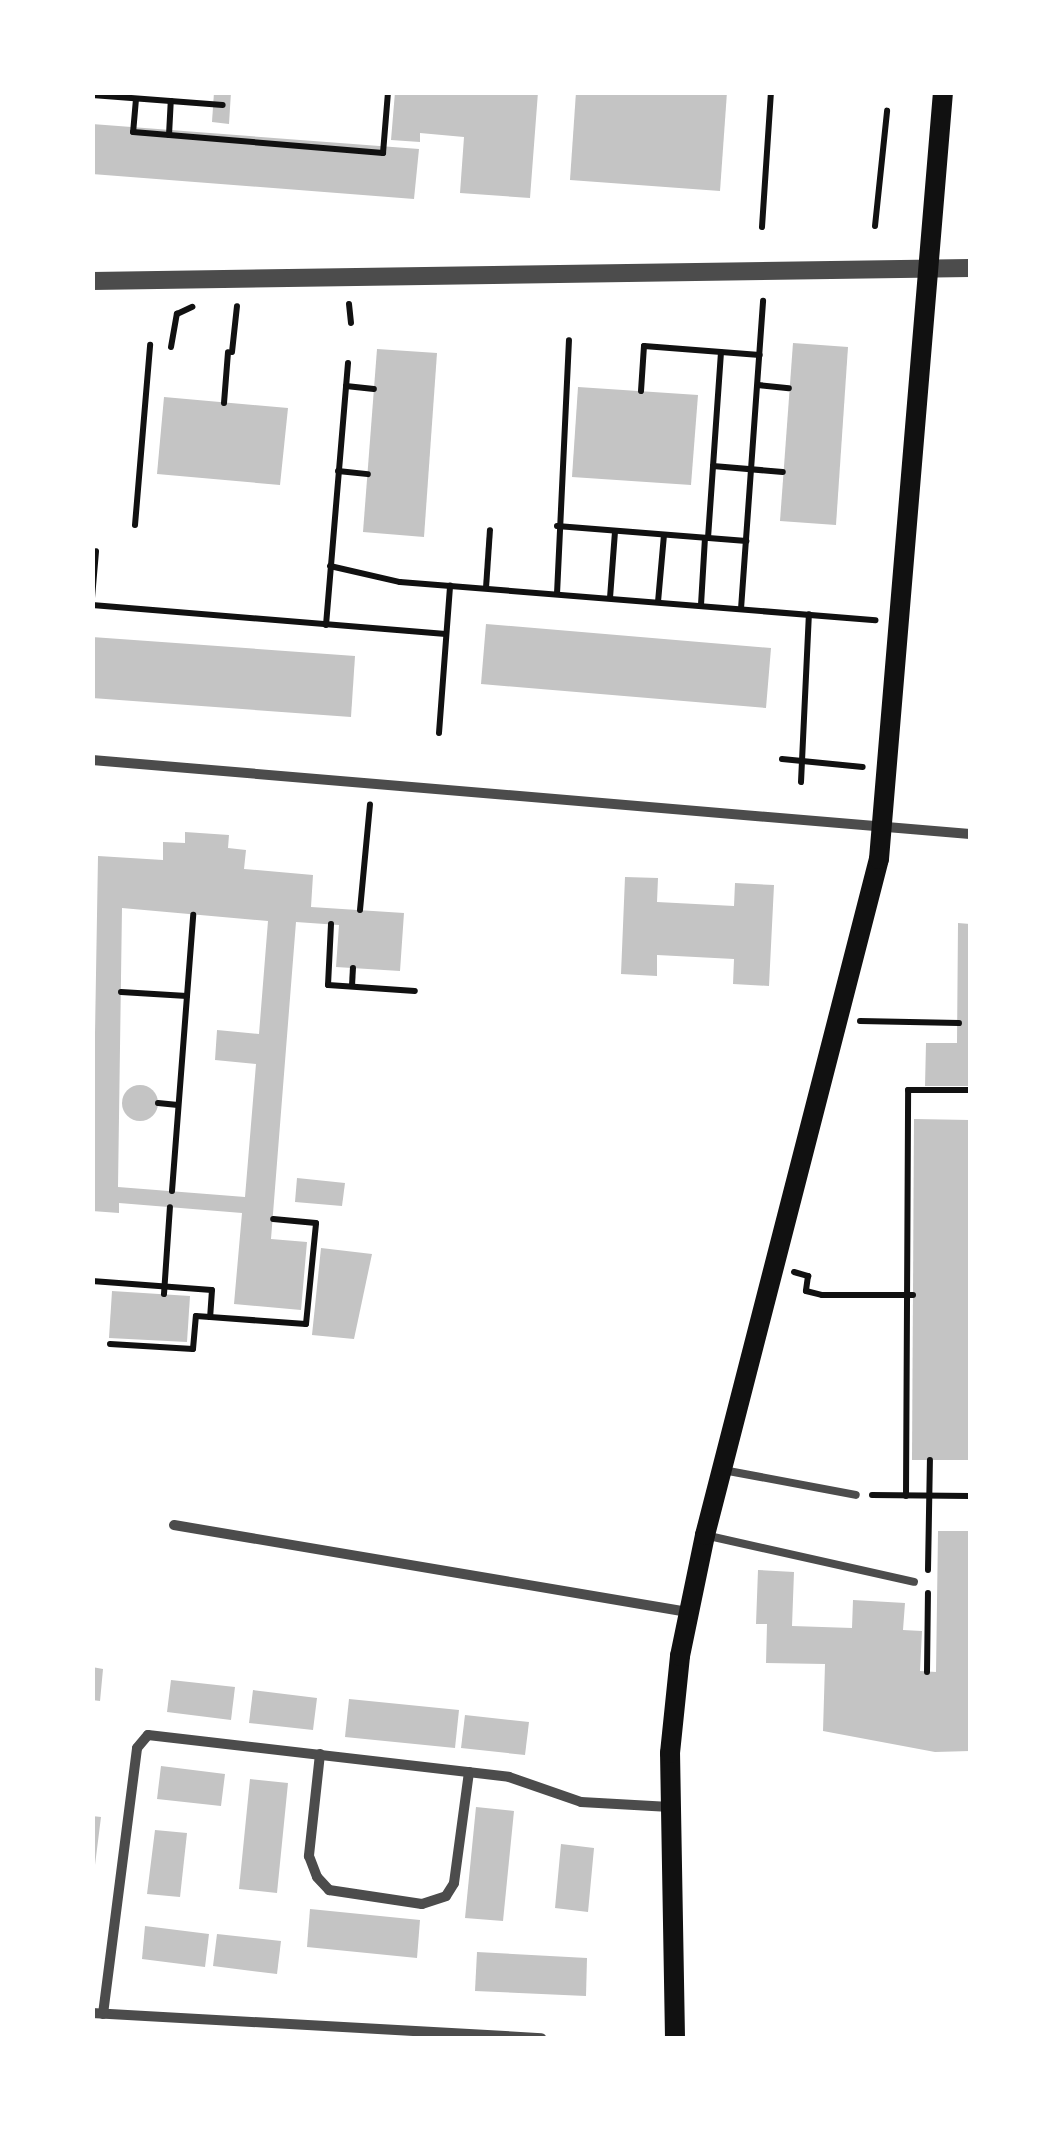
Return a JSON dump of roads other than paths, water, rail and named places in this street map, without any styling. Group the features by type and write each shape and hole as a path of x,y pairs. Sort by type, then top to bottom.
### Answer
{"main road":[{"path":"675,2038 670,1808 674,1700 704,1534 884,825 932,268 942,92"}],"street":[{"path":"92,281 970,268"},
{"path":"92,760 970,834"},
{"path":"174,1525 688,1612"},
{"path":"541,2038 98,2013 138,1748 154,1734 508,1777 582,1802 670,1808"},
{"path":"320,1754 310,1856 317,1877 329,1890 422,1904 446,1896 454,1883 469,1772"},
{"path":"275,2038 276,2024"}],"lane":[{"path":"723,1470 856,1495"},
{"path":"704,1534 914,1582"}]}
